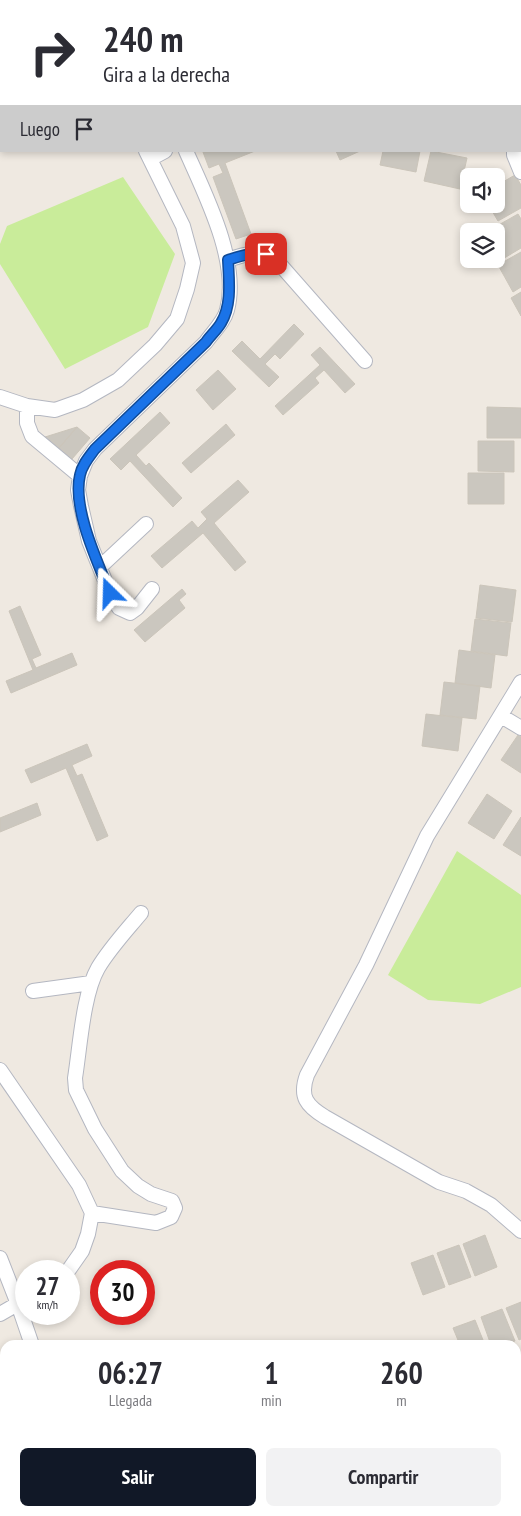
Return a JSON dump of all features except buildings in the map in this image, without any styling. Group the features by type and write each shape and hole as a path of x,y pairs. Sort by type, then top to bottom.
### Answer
{"street":[{"path":"0,397 27,406 55,410 83,400 118,380 155,344 176,319 187,289 192,263 183,226 148,155 161,152"},
{"path":"152,589 137,608 130,613 120,608 110,593 89,540 78,490 80,476 86,461 95,449 206,342 221,323 227,310 230,286 228,260 208,200 186,152"},
{"path":"514,152 521,172"},
{"path":"228,260 257,253 266,254 277,261 365,361"},
{"path":"27,406 27,423 32,436 80,476"},
{"path":"100,567 146,524"},
{"path":"521,682 427,836 366,965 304,1084 307,1102 313,1110 439,1182 466,1191 492,1205 521,1231"},
{"path":"501,716 521,728"},
{"path":"92,1213 156,1223 171,1217 175,1208 172,1201 151,1194 138,1186 122,1171 95,1129 76,1090 75,1078 91,983 113,947 141,913"},
{"path":"33,990 91,983"},
{"path":"0,1070 79,1186 92,1213 88,1234 82,1251 76,1260"},
{"path":"0,1258 15,1288"},
{"path":"0,1314 15,1306"},
{"path":"27,1325 31,1340"}],"green space":[{"path":"123,177 175,254 148,327 65,369 0,264 0,244 7,226"},
{"path":"457,851 521,895 521,987 480,1004 428,1000 388,975"}],"route":[{"path":"110,593 89,540 78,490 80,476 86,461 95,449 206,342 221,323 227,310 230,286 228,260 257,253 266,254"}]}
